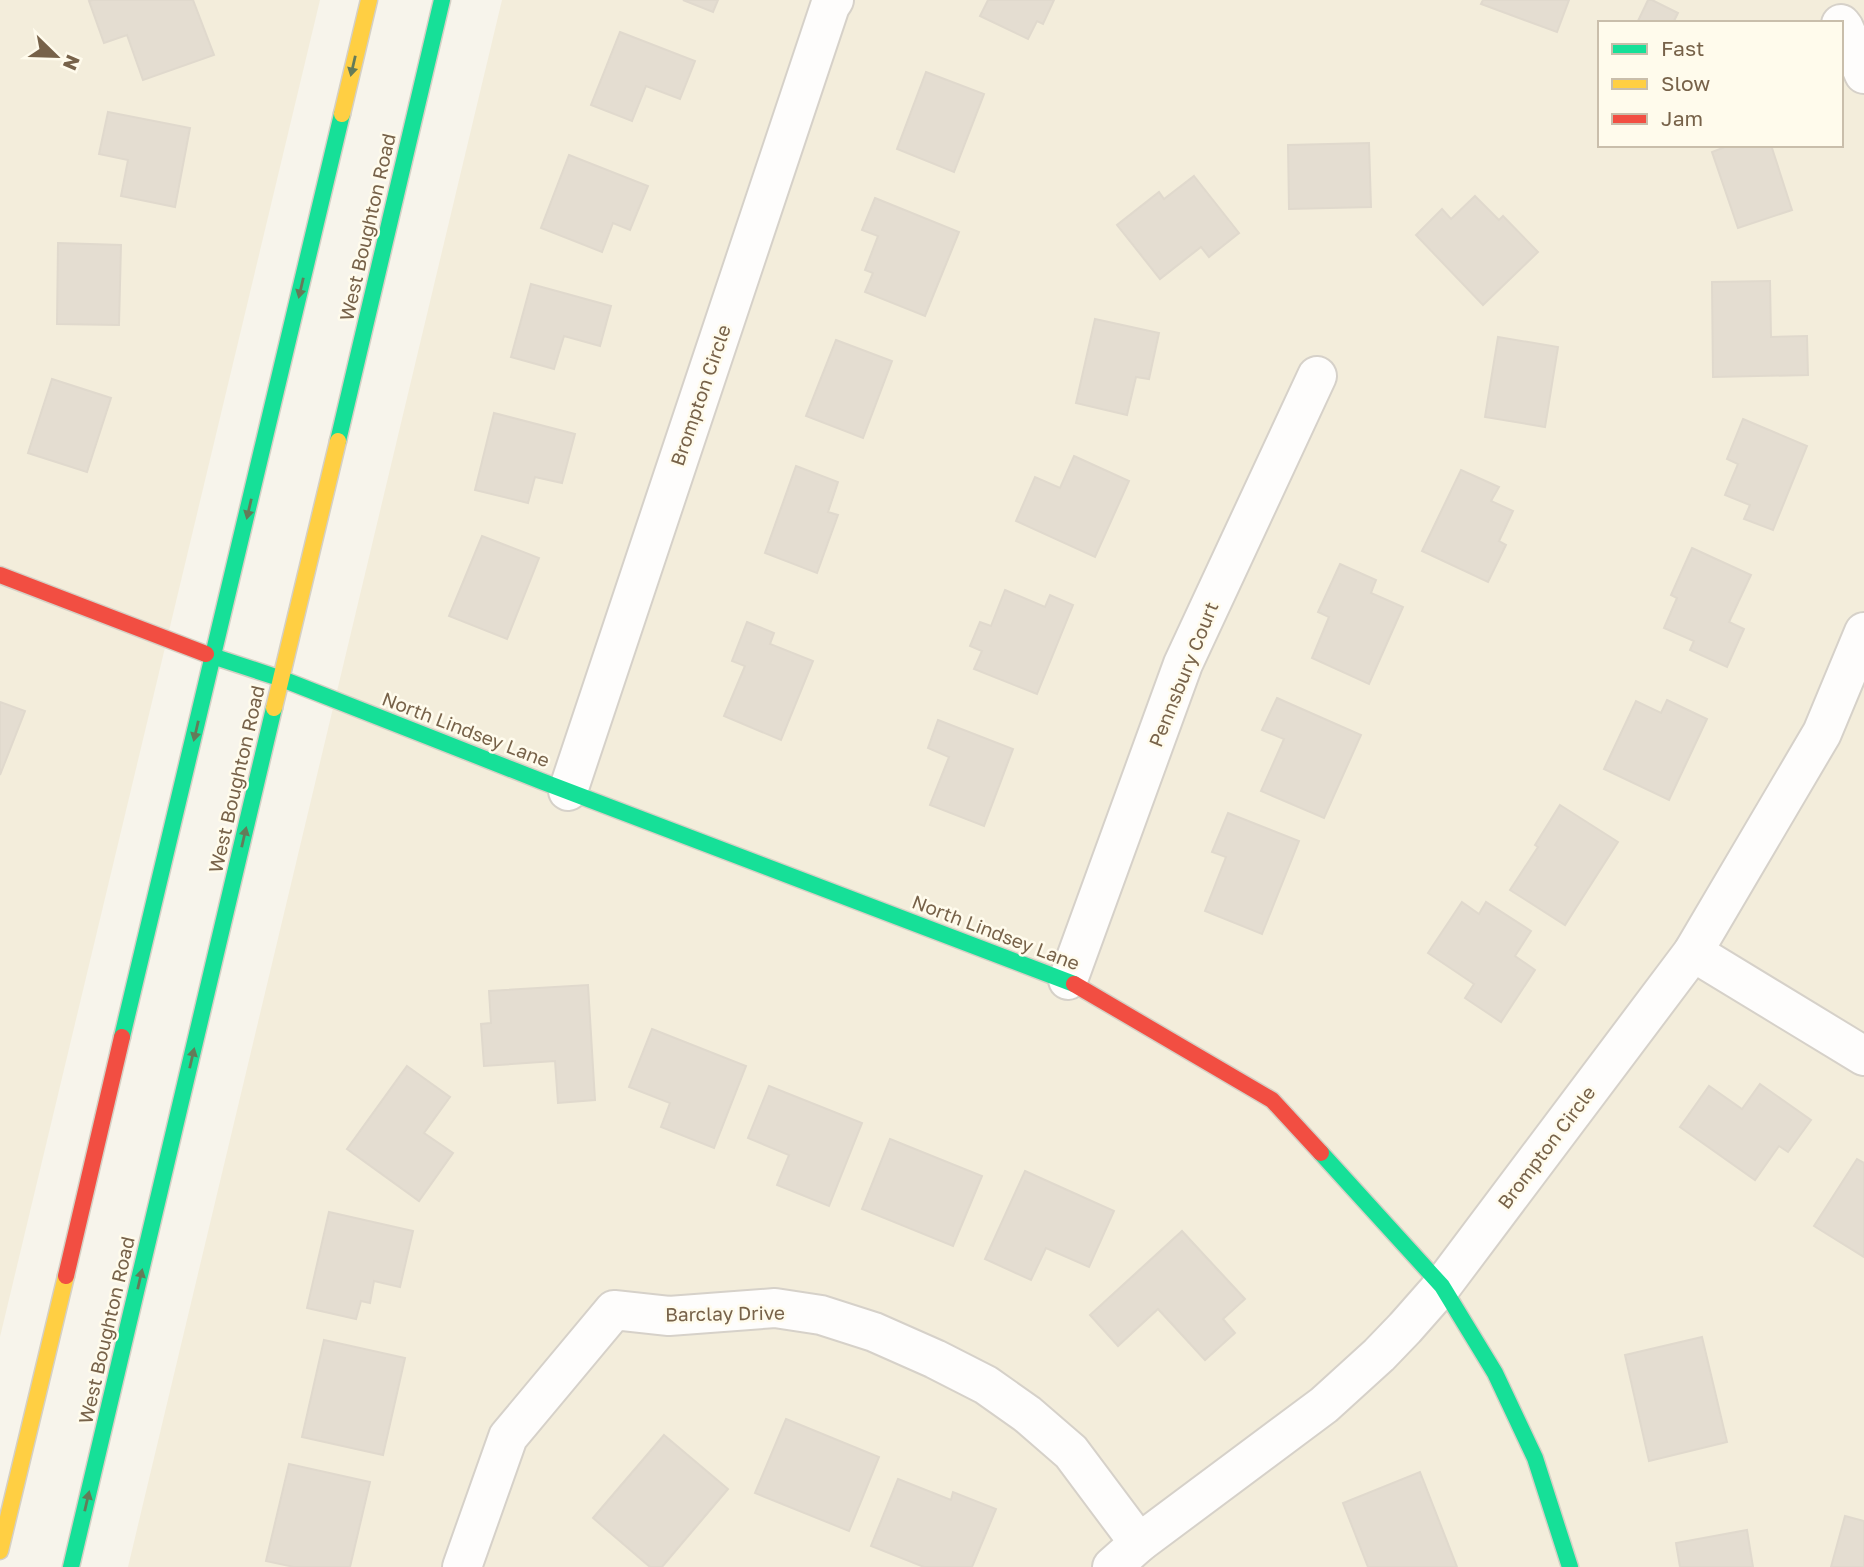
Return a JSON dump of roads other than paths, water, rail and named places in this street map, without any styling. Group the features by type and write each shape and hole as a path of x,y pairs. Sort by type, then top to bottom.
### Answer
{"main road":[{"path":"0,1551 369,0"},
{"name":"West Boughton Road","path":"71,1567 442,0"},
{"path":"0,575 214,657"},
{"name":"North Lindsey Lane","path":"214,657 282,679 568,791 1068,980 1272,1100 1442,1286 1496,1373 1535,1458 1570,1567"}],"street":[{"name":"Brompton Circle","path":"568,791 834,0"},
{"path":"1821,0 1839,21"},
{"path":"1843,26 1864,74"},
{"name":"Pennsbury Court","path":"1068,980 1182,664 1317,376"},
{"name":"Brompton Circle","path":"1126,1555 1324,1405 1379,1355 1442,1286 1693,952 1822,733 1864,632"},
{"path":"1693,952 1864,1056"},
{"name":"Barclay Drive","path":"463,1567 508,1437 614,1310 669,1316 775,1308 821,1315 874,1332 936,1359 986,1385 1027,1414 1071,1452 1126,1555"}]}
